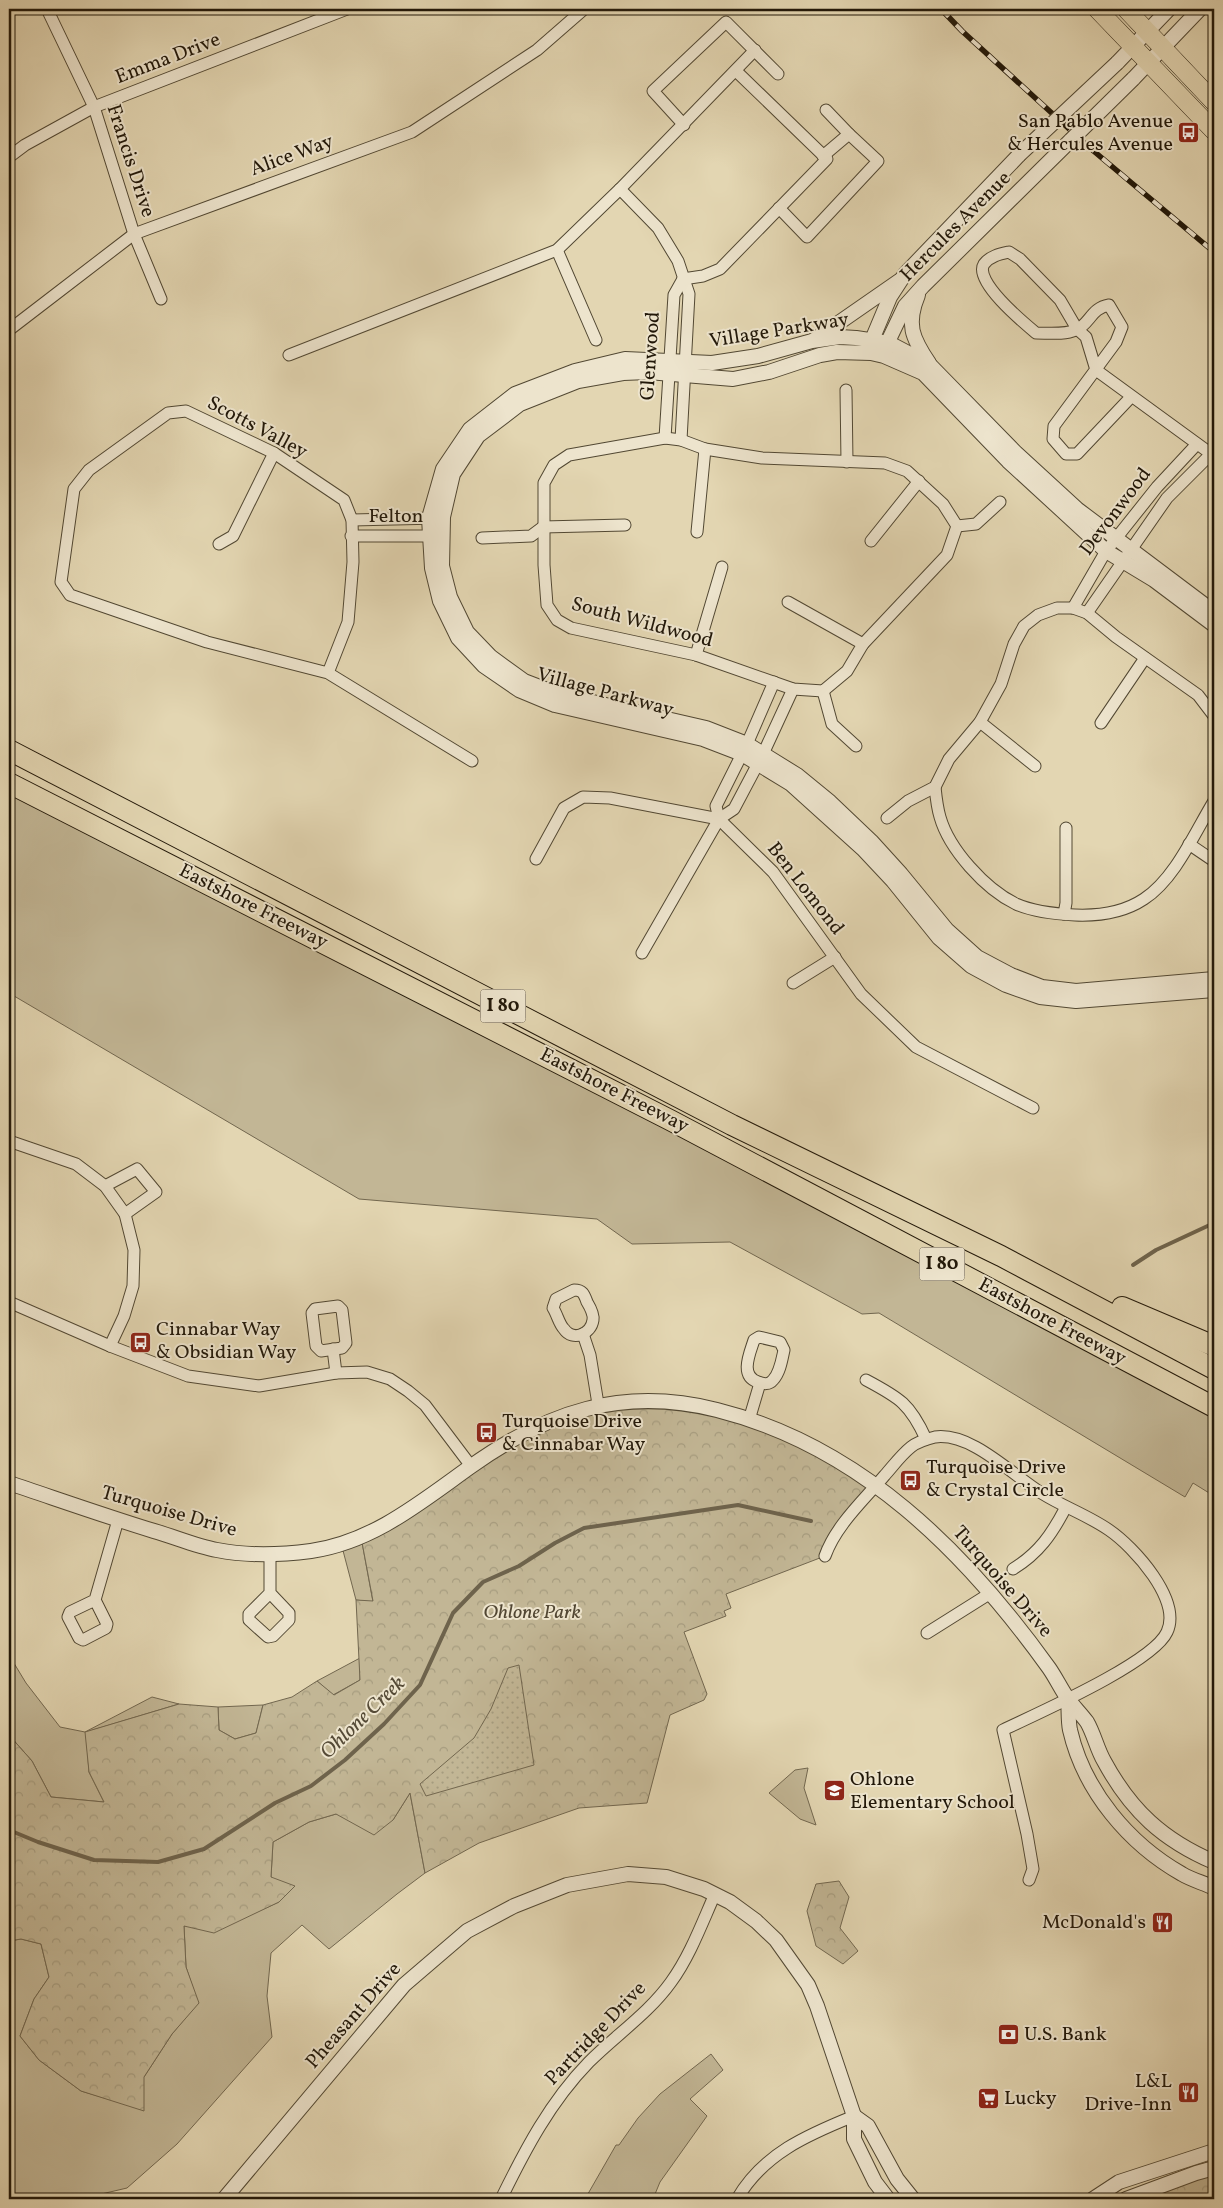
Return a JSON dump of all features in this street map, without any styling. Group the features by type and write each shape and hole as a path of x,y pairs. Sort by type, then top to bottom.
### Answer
{"highway":[{"name":"Eastshore Freeway","path":"9,750 732,1125 1001,1256 1214,1369"},
{"name":"Eastshore Freeway","path":"9,783 670,1120 1214,1407"},
{"path":"1001,1256 1214,1346"}],"main road":[{"path":"1097,9 1214,132"},
{"path":"1126,9 1214,102"}],"street":[{"name":"Francis Drive","path":"47,9 94,107 134,234 161,299"},
{"name":"Emma Drive","path":"9,157 25,145 94,107 347,9"},
{"name":"Alice Way","path":"9,330 134,234 412,132 537,50 584,9"},
{"name":"Hercules Avenue","path":"869,347 890,298 902,280 1019,155 1117,63 1169,9"},
{"name":"Hercules Avenue","path":"881,355 905,306 923,286 1164,48 1200,9"},
{"path":"684,124 654,91 726,22 778,74"},
{"path":"289,356 557,250 620,189 736,71 754,50"},
{"path":"683,279 703,276 720,269 827,159 736,71"},
{"path":"779,208 807,237 878,161 826,110"},
{"path":"823,156 849,134"},
{"name":"Glenwood","path":"620,189 658,228 678,260 688,294 686,361 680,440"},
{"path":"557,250 596,340"},
{"path":"1096,370 1086,337 1077,329 1060,300 1020,259 1009,252 996,255 984,264 982,271 987,285 1036,333 1059,333 1077,329 1099,306 1109,305 1122,327 1116,342 1096,370 1054,426 1053,439 1066,454 1077,454 1131,397"},
{"name":"Glenwood","path":"665,438 674,295 683,279"},
{"path":"812,341 888,287 902,280"},
{"path":"923,286 914,305 911,322 915,342 929,364"},
{"name":"Village Parkway","path":"1214,625 1154,580 1106,551 1008,461 923,373 881,355 869,347 840,337 812,341 758,356 712,363 625,359 575,371 515,394 470,429 443,470 436,518 432,568 440,601 458,638 484,666 512,686 555,705 745,749 791,784 863,849 893,881 939,938 971,966 1006,985 1040,997 1076,1002 1214,990"},
{"name":"Village Parkway","path":"436,518 453,474 478,436 520,404 578,381 624,373 648,372 733,379 769,372 820,355 888,343 929,364 1016,453 1077,508 1214,612"},
{"name":"Devonwood","path":"1087,612 1130,548 1167,498 1213,455 1096,370"},
{"path":"846,390 847,462"},
{"name":"Scotts Valley","path":"328,673 348,622 353,562 352,520 344,500 274,453 186,412 168,413 89,470 74,489 61,582 70,595 207,642 328,673 472,761"},
{"name":"South Wildwood","path":"822,691 793,689 696,655 571,628 557,620 547,605 543,527 544,483 554,465 569,456 665,438 680,440 705,449 762,458 885,463 907,471 919,481 943,504 957,526"},
{"name":"Devonwood","path":"1073,608 1106,551 1156,487 1197,444"},
{"path":"697,532 705,449"},
{"path":"219,544 233,536 274,453"},
{"path":"871,541 919,481"},
{"path":"856,746 832,724 822,691 847,671 863,644 947,555 957,526 976,524 1000,502"},
{"name":"Felton","path":"352,520 436,518"},
{"path":"482,538 531,536 543,527 625,525"},
{"name":"Felton","path":"351,536 436,536"},
{"path":"696,655 722,566"},
{"path":"788,602 863,644"},
{"path":"1214,716 1198,695 1145,658 1087,612 1073,608 1058,608 1038,614 1024,626 1014,644 1001,684 980,722 948,759 935,787 940,818 957,850 980,879 1015,904 1040,912 1064,914 1088,915 1117,912 1144,899 1166,878 1189,844 1214,801"},
{"path":"1100,723 1145,658"},
{"path":"719,819 716,806 745,749 774,682"},
{"path":"642,953 719,819 734,808 760,759 793,689"},
{"path":"980,722 1036,766"},
{"name":"Village Parkway","path":"760,759 797,775 830,802 902,874 947,930 978,957 1011,976 1042,987 1076,991 1214,979"},
{"path":"887,818 908,801 935,787"},
{"path":"536,859 564,808 583,797 610,798 719,819"},
{"name":"Ben Lomond","path":"719,819 773,872 861,994 916,1046 1033,1108"},
{"path":"1064,914 1066,903 1066,828"},
{"path":"1189,844 1214,861"},
{"path":"794,983 835,957"},
{"path":"9,1141 76,1164 105,1186 125,1214 134,1250 133,1286 124,1316 110,1346"},
{"path":"105,1186 137,1169 156,1192 125,1214"},
{"path":"9,1302 110,1346 188,1376 259,1386 336,1373 367,1372 390,1379 425,1405 471,1466"},
{"path":"583,1334 590,1355 598,1404"},
{"path":"333,1349 336,1373"},
{"path":"866,1380 903,1402 912,1412 926,1439"},
{"path":"750,1420 760,1383"},
{"name":"Turquoise Drive","path":"9,1483 118,1520 217,1550 270,1555 315,1550 361,1537 409,1512 471,1466 509,1441 538,1426 598,1404 678,1403 715,1409 750,1420 816,1448 877,1485 937,1536 989,1594 1050,1670 1068,1699 1088,1724 1102,1758 1131,1804 1146,1820 1174,1842 1214,1862"},
{"path":"825,1556 844,1522 910,1448 926,1439 946,1437 974,1446 1018,1478 1066,1507 1108,1529 1129,1546 1148,1569 1164,1594 1170,1616 1166,1634 1158,1645 1104,1680 1003,1730 1027,1834 1033,1869 1029,1880"},
{"path":"1012,1569 1029,1559 1043,1544 1056,1526 1066,1507"},
{"path":"95,1600 118,1520"},
{"path":"270,1555 270,1593"},
{"path":"927,1633 989,1594"},
{"name":"Turquoise Drive","path":"1068,1699 1070,1729 1084,1768 1102,1802 1133,1838 1152,1853 1183,1874 1214,1888"},
{"name":"Pheasant Drive","path":"224,2199 404,1985 467,1931 514,1906 567,1885 616,1874 641,1874 666,1877 691,1884 715,1894 756,1921 776,1940 808,1984 854,2116 854,2139 875,2182 888,2199"},
{"name":"Partridge Drive","path":"501,2199 532,2138 563,2092 590,2062 647,2009 672,1981 715,1894"},
{"path":"737,2199 756,2174 790,2144 854,2116"},
{"name":"Pheasant Drive","path":"854,2116 868,2126 898,2179 912,2199"},
{"path":"1200,2154 1214,2147"},
{"path":"1092,2199 1119,2182 1214,2151"},
{"path":"1126,2199 1214,2168"}],"green space":[{"path":"9,783 1214,1407 1214,1496 1193,1483 1185,1497 879,1313 862,1314 730,1242 632,1244 597,1219 359,1199 9,993"},
{"name":"Ohlone Park","path":"639,1402 749,1420 877,1485 825,1556 726,1594 731,1608 724,1611 726,1616 684,1632 707,1694 704,1700 670,1715 647,1803 579,1808 479,1843 425,1873 410,1793 393,1820 374,1835 336,1814 309,1822 273,1842 271,1877 295,1886 279,1902 214,1933 184,1926 186,1967 199,2003 172,2034 144,2077 144,2111 81,2091 39,2060 20,2036 34,1999 49,1977 41,1944 21,1939 9,1941 9,1735 32,1761 51,1797 104,1802 89,1772 85,1732 179,1704 218,1707 219,1730 235,1739 256,1733 263,1705 292,1697 317,1681 334,1695 360,1680 356,1600 373,1601 361,1537 538,1426"},
{"path":"361,1537 373,1602 356,1600 341,1543"},
{"path":"9,1655 26,1683 60,1727 85,1732 152,1697 179,1704 86,1732 89,1772 104,1802 51,1797 32,1761 9,1735"},
{"path":"360,1658 360,1680 333,1695 317,1681"},
{"path":"519,1665 534,1765 426,1796 420,1784 474,1738 491,1709 508,1668"},
{"path":"263,1705 256,1733 235,1739 219,1730 218,1707"},
{"path":"808,1768 804,1788 816,1825 800,1819 769,1793 795,1770"},
{"path":"410,1793 425,1873 329,1949 302,1925 271,1953 267,1996 272,2037 177,2144 127,2188 80,2199 9,2199 9,1941 21,1939 41,1944 49,1977 34,1999 20,2036 39,2060 81,2091 108,2099 144,2077 172,2034 198,2003 186,1967 184,1926 248,1916 279,1902 271,1877 273,1842 309,1822 336,1814 393,1820"},
{"path":"839,1881 849,1897 840,1928 858,1951 843,1964 816,1946 807,1911 816,1884"},
{"path":"711,2054 723,2070 690,2099 707,2116 660,2182 653,2199 585,2199 616,2145 619,2145 638,2118 660,2094"},
{"path":"1214,2168 1214,2199 1126,2199"}],"waterway":[{"name":"Ohlone Creek","path":"1133,1265 1156,1250 1214,1223"},
{"name":"Ohlone Creek","path":"9,1830 38,1842 94,1860 158,1862 204,1849 275,1803 311,1786 345,1760 384,1724 420,1685 453,1613 483,1582 519,1566 555,1543 584,1528 738,1505 811,1521"}],"railway":[{"path":"941,9 962,31 1090,148 1214,252"}],"place":[{"name":"San Pablo Avenue & Hercules Avenue","path":"1189,133"},
{"name":"Cinnabar Way & Obsidian Way","path":"140,1342"},
{"name":"Turquoise Drive & Cinnabar Way","path":"486,1433"},
{"name":"Turquoise Drive & Crystal Circle","path":"910,1480"},
{"name":"Ohlone Elementary School","path":"834,1791"},
{"name":"McDonald's","path":"1162,1923"},
{"name":"U.S. Bank","path":"1008,2035"},
{"name":"L&L Drive-Inn","path":"1188,2093"},
{"name":"Lucky","path":"988,2099"}]}
